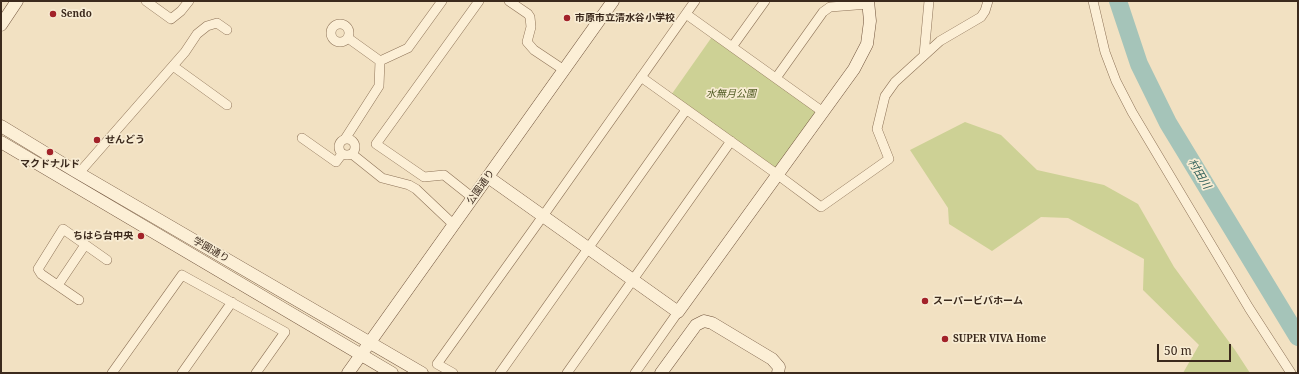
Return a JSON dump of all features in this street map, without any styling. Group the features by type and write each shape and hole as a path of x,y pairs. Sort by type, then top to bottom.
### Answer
{"street":[{"path":"1,25 17,1"},
{"path":"146,1 171,19 181,11 189,1"},
{"path":"380,61 408,48 442,1"},
{"path":"473,198 444,175 424,178 376,144 479,1"},
{"path":"509,1 530,17 531,27 527,42 534,50 564,70"},
{"name":"公園通り","path":"348,373 360,354 370,343 613,1"},
{"path":"453,373 437,364 695,1"},
{"path":"732,47 764,1"},
{"path":"924,55 929,1"},
{"path":"641,77 821,207 889,158 878,129 885,96 895,82 940,41 981,17 986,11 988,1"},
{"path":"1093,1 1105,52 1116,81 1132,112 1249,308 1291,373"},
{"path":"635,373 854,69 867,44 870,21 869,2 830,8 823,12 776,78"},
{"path":"686,14 824,112"},
{"path":"79,174 185,52 197,34 207,26 216,23 227,30"},
{"path":"348,38 380,61"},
{"path":"380,61 379,86 345,139 340,142 339,148 382,178 410,185 416,189 454,225"},
{"path":"173,66 227,105"},
{"path":"500,373 686,110"},
{"name":"学園通り","path":"1,126 79,174 422,373"},
{"path":"302,138 336,162 355,148 355,145 351,140 345,139"},
{"path":"567,373 731,141"},
{"name":"学園通り","path":"1,142 392,373"},
{"path":"488,177 678,312"},
{"path":"79,300 41,274 38,269 63,229 107,260"},
{"path":"58,285 85,245"},
{"path":"112,373 182,275 285,332 256,373"},
{"path":"182,373 232,302"},
{"path":"661,373 696,325 704,321 712,323 772,359 779,367 778,373"}],"green space":[{"name":"水無月公園","path":"714,34 823,112 778,175 669,98"},
{"path":"965,122 1001,135 1037,170 1104,185 1138,204 1174,267 1235,350 1250,373 1183,373 1199,345 1143,290 1144,259 1068,218 1041,217 992,251 949,224 948,208 910,150"}],"waterway":[{"name":"村田川","path":"1118,1 1139,64 1168,123 1298,337"}],"place":[{"name":"Sendo","path":"53,14"},
{"name":"市原市立清水谷小学校","path":"567,18"},
{"name":"せんどう","path":"97,140"},
{"name":"マクドナルド","path":"50,152"},
{"name":"ちはら台中央","path":"141,236"},
{"name":"スーパービバホーム","path":"925,301"},
{"name":"SUPER VIVA Home","path":"945,339"}]}
